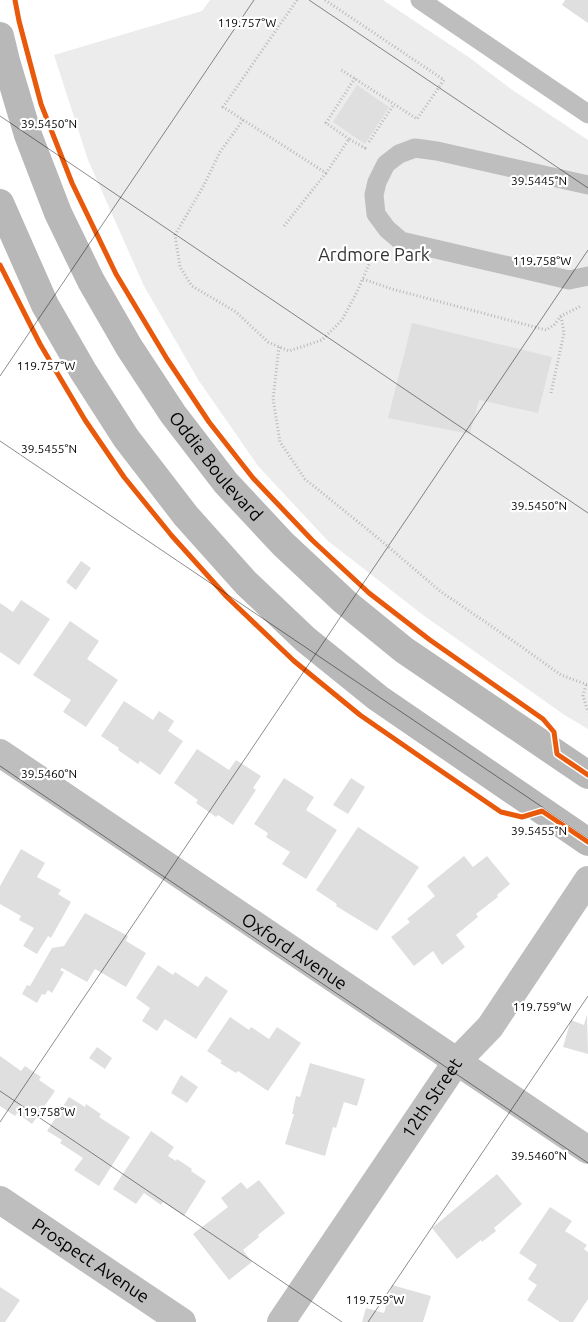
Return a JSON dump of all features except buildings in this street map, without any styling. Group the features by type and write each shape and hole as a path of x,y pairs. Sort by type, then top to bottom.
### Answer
{"main road":[{"name":"Oddie Boulevard","path":"0,36 28,135 58,213 91,281 129,347 173,414 226,483 283,544 345,602 404,650 588,775"},
{"path":"0,203 45,305 83,371 126,438 186,516 246,583 305,639 378,698 588,842"}],"street":[{"name":"Oxford Avenue","path":"0,753 588,1150"},
{"name":"12th Street","path":"281,1322 457,1061 490,1027 588,880"},
{"name":"Prospect Avenue","path":"0,1200 182,1322"}],"lane":[{"path":"420,0 588,114"},
{"path":"588,185 437,151 415,148 399,154 386,164 377,182 374,196 376,214 387,229 401,241 569,280 588,276"}],"path":[{"path":"297,0 223,107 326,173"},
{"path":"325,0 444,80 417,119 340,69"},
{"path":"355,78 326,124 364,148 394,104"},
{"path":"243,120 220,152 204,185 174,235 180,267 192,286 236,312 268,342 288,351 322,340 342,320 370,262"},
{"path":"284,226 326,173 349,139"},
{"path":"363,279 392,289 546,330 554,325 561,316 586,304"},
{"path":"551,393 564,334 561,316"},
{"path":"279,347 272,399 280,442 305,480 378,538 440,591 561,675 587,685 583,696 588,712"}],"green space":[{"name":"Ardmore Park","path":"210,0 383,0 588,140 588,729 563,714 423,615 328,541 258,466 199,381 144,286 88,160 54,55 202,11"}],"cycle path":[{"path":"15,0 41,104 72,183 116,274 167,359 209,422 253,478 312,540 369,593 430,640 543,719 554,732 557,754 588,775"},
{"path":"0,265 40,344 85,420 124,477 172,536 227,597 294,661 360,715 501,812 522,817 542,811 588,842"}]}
